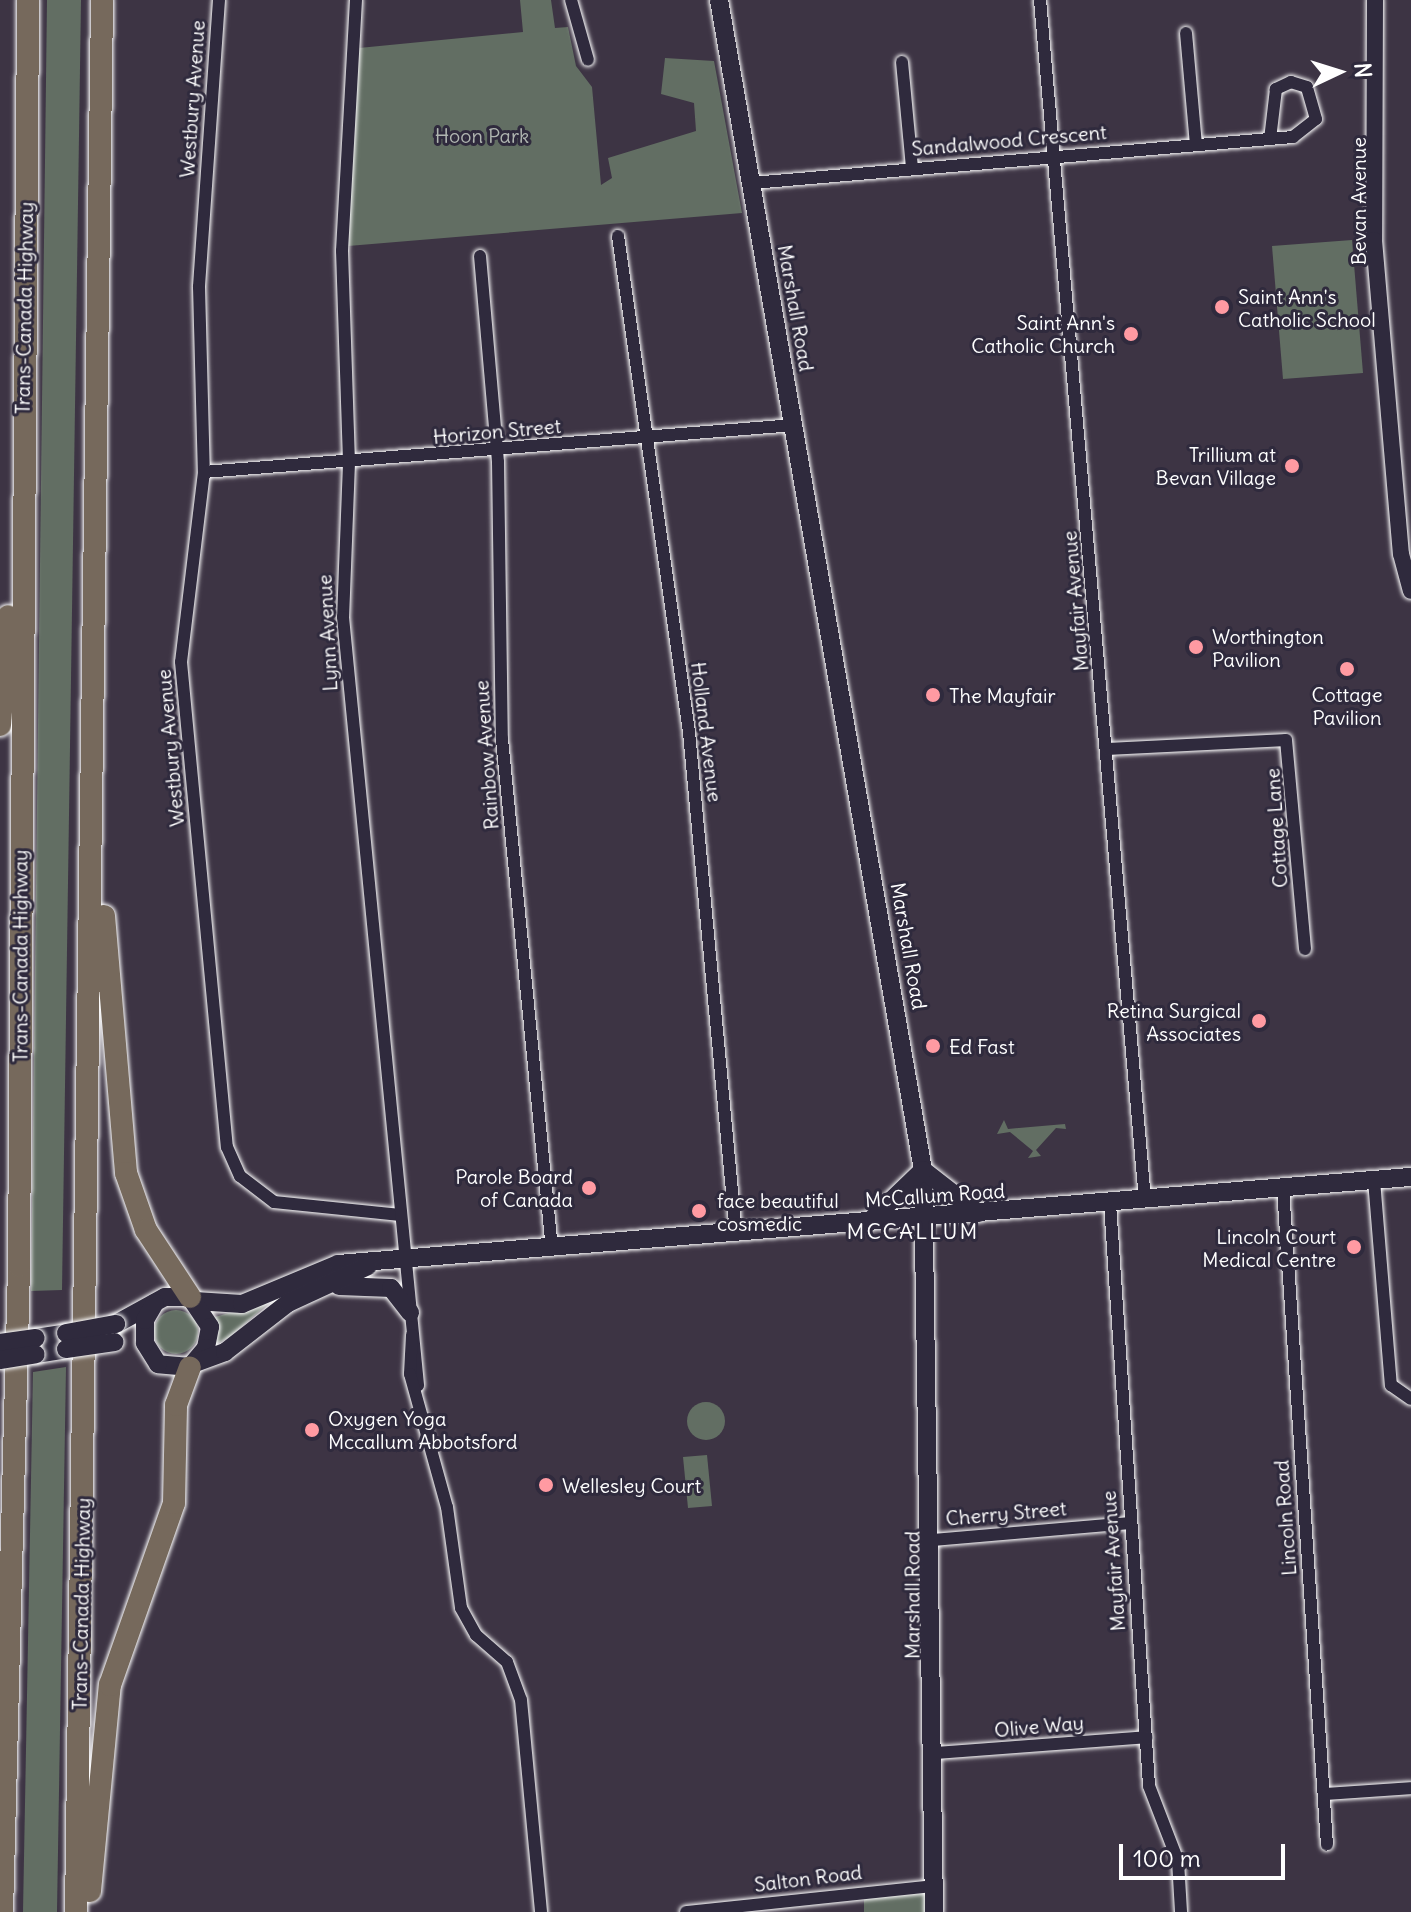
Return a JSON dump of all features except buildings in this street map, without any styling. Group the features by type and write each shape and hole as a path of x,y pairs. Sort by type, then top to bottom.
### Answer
{"highway":[{"name":"Trans-Canada Highway","path":"2,1912 19,1266 22,427 28,0"},
{"name":"Trans-Canada Highway","path":"76,1912 102,0"},
{"path":"0,725 22,427"},
{"path":"94,744 123,1156 146,1230 192,1299"},
{"path":"88,1912 107,1701 174,1503 176,1405 192,1365"}],"main road":[{"name":"Marshall Road","path":"719,0 923,1170 927,1218 933,1540 934,1912"},
{"path":"869,1222 923,1170 978,1213"},
{"name":"McCallum Road","path":"192,1299 231,1306 326,1266 368,1266 1411,1177"},
{"name":"McCallum Road","path":"192,1365 225,1352 288,1303 368,1266"},
{"path":"332,1285 391,1288 410,1312"},
{"path":"0,1360 36,1346 116,1333 155,1303 192,1299 210,1327 192,1365 158,1364 116,1333"},
{"path":"155,1303 143,1332 158,1364"},
{"path":"0,1343 36,1346"}],"street":[{"name":"Westbury Avenue","path":"219,0 199,287 204,472 181,662 227,1147 240,1176 274,1202 400,1215"},
{"name":"Lynn Avenue","path":"356,0 342,251 349,463 343,617 410,1312 410,1374 418,1385 447,1507 461,1608 476,1635 507,1662 519,1690 541,1912"},
{"path":"571,0 588,60"},
{"path":"719,0 727,0"},
{"name":"Mayfair Avenue","path":"1040,0 1108,749 1145,1200"},
{"name":"Bevan Avenue","path":"1375,0 1374,240 1401,554 1411,591"},
{"path":"1186,33 1196,145"},
{"path":"902,62 912,167"},
{"name":"Sandalwood Crescent","path":"752,183 912,167 1270,139 1313,126 1316,100 1307,87 1291,82 1276,89 1270,139"},
{"name":"Holland Avenue","path":"618,236 689,732 736,1234"},
{"name":"Rainbow Avenue","path":"480,256 497,451 502,739 552,1250"},
{"name":"Horizon Street","path":"204,472 349,463 794,425"},
{"name":"Cottage Lane","path":"1108,749 1286,740 1305,949"},
{"path":"1374,1180 1391,1385 1411,1399"},
{"name":"Lincoln Road","path":"1283,1188 1327,1845"},
{"name":"Mayfair Avenue","path":"1110,1203 1151,1798 1178,1861 1181,1912"},
{"name":"Cherry Street","path":"933,1540 1130,1523"},
{"name":"Olive Way","path":"935,1753 1146,1737"},
{"path":"1324,1794 1411,1788"},
{"name":"Salton Road","path":"686,1912 770,1908 934,1886"}],"green space":[{"path":"47,0 81,0 62,1290 31,1291"},
{"name":"Hoon Park","path":"520,0 551,0 555,28 568,27 576,66 592,87 601,185 612,178 608,158 696,131 694,103 661,94 665,58 714,61 742,213 348,246 359,48 523,32"},
{"path":"1352,240 1363,373 1283,379 1272,246"},
{"path":"1004,1120 1008,1129 1065,1124 1066,1129 1056,1128 1036,1150 1041,1156 1028,1158 1033,1151 1010,1132 997,1134"},
{"path":"272,1300 230,1337 216,1344 215,1317"},
{"path":"176,1310 192,1316 198,1332 192,1348 176,1354 160,1348 154,1332 160,1316"},
{"path":"66,1367 57,1912 23,1912 33,1372"},
{"path":"706,1402 719,1408 725,1421 719,1434 706,1440 693,1434 687,1421 693,1408"},
{"path":"707,1455 712,1506 688,1508 683,1457"},
{"path":"932,1888 932,1912 864,1912 864,1897"}],"place":[{"name":"Saint Ann's Catholic School","path":"1222,307"},
{"name":"Saint Ann's Catholic Church","path":"1131,334"},
{"name":"Trillium at Bevan Village","path":"1292,466"},
{"name":"Worthington Pavilion","path":"1196,647"},
{"name":"Cottage Pavilion","path":"1347,669"},
{"name":"The Mayfair","path":"933,695"},
{"name":"Retina Surgical Associates","path":"1259,1021"},
{"name":"Ed Fast","path":"933,1046"},
{"name":"Parole Board of Canada","path":"589,1188"},
{"name":"face beautiful cosmedic","path":"699,1211"},
{"name":"Lincoln Court Medical Centre","path":"1354,1247"},
{"name":"Oxygen Yoga Mccallum Abbotsford","path":"312,1430"},
{"name":"Wellesley Court","path":"546,1485"}],"district":[{"name":"MCCALLUM","path":"913,1232"}]}
